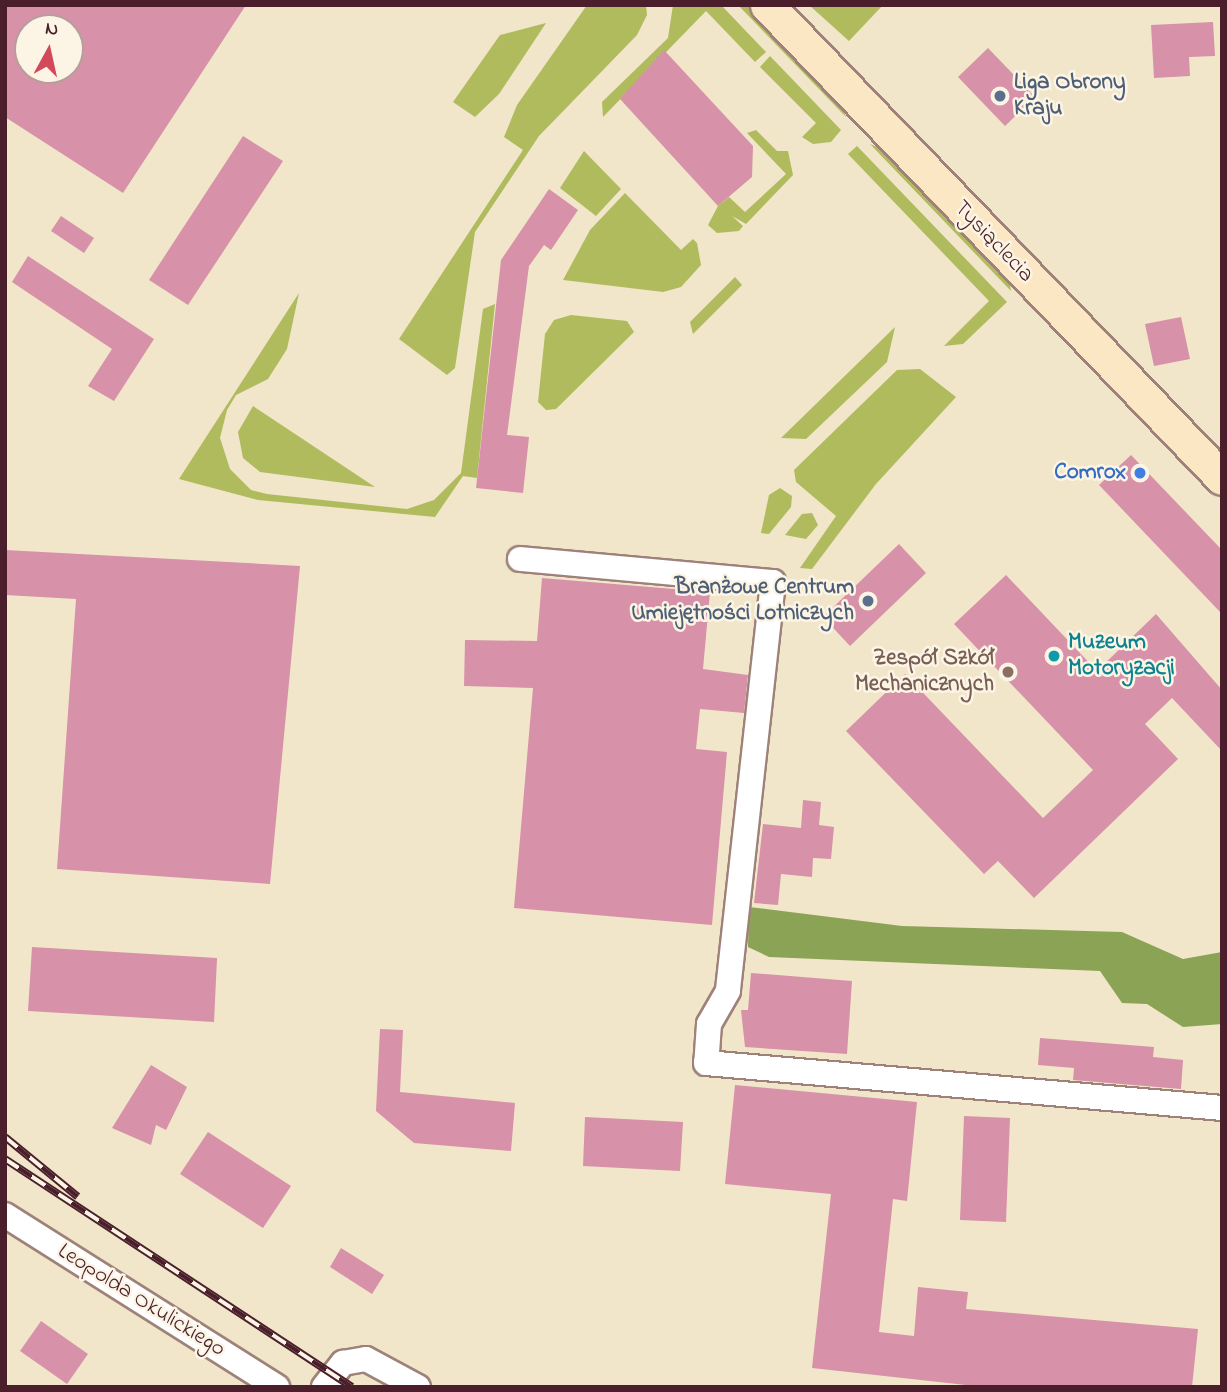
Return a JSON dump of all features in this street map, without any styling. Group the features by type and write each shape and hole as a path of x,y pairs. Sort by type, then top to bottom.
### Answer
{"street":[{"name":"Tysiąclecia","path":"767,5 1222,478"},
{"path":"520,559 773,582 728,991 709,1024 706,1063 1222,1108"},
{"name":"Leopolda Okulickiego","path":"5,1215 277,1387"},
{"path":"324,1387 353,1359 366,1359 418,1387"}],"green space":[{"path":"587,5 646,5 647,15 637,35 539,136 475,232 455,368 447,375 399,339 523,150 504,137 517,105"},
{"path":"673,5 721,5 766,52 755,62 706,11 603,117 602,102 668,38"},
{"path":"738,5 749,5 841,102 846,117"},
{"path":"809,5 883,5 849,41"},
{"path":"546,23 499,94 475,117 453,102 500,35"},
{"path":"770,56 841,130 831,142 813,144 802,137 816,123 760,67"},
{"path":"756,130 777,151 788,151 793,175 746,224 732,216 743,226 739,231 717,233 708,225 718,206 729,197 745,212 786,174 747,133"},
{"path":"870,144 884,150 1009,278 1011,291"},
{"path":"857,146 1007,302 963,344 944,346 989,301 848,154"},
{"path":"584,151 621,189 596,216 560,188"},
{"path":"625,193 681,250 693,239 697,243 701,265 681,287 663,292 563,280 590,230"},
{"path":"735,277 742,285 693,334 690,322"},
{"path":"299,293 287,349 268,379 236,395 227,410 220,438 230,469 251,490 267,494 407,509 434,500 461,473 483,309 495,304 477,478 463,476 435,517 258,500 179,479"},
{"path":"571,315 627,321 634,332 556,409 546,410 538,402 545,334 554,320"},
{"path":"895,327 887,362 806,439 781,438"},
{"path":"920,369 956,397 876,484 812,569 800,568 836,516 796,482 794,470 897,370"},
{"path":"253,406 375,487 260,472 243,458 238,432"},
{"path":"780,488 792,496 791,507 769,534 761,533 769,495"},
{"path":"812,513 818,525 806,539 785,535 802,514"},
{"path":"749,907 902,926 1122,932 1183,959 1222,952 1222,1024 1183,1027 1147,1004 1122,1003 1100,971 769,957 748,947"}],"building":[{"path":"5,5 246,5 123,193 5,117"},
{"path":"1213,22 1215,56 1189,57 1190,76 1154,78 1151,25"},
{"path":"988,48 1035,97 1005,126 958,77"},
{"path":"664,50 753,146 752,177 718,206 620,99"},
{"path":"243,136 283,161 188,305 149,280"},
{"path":"549,189 578,210 551,250 544,245 529,266 507,435 529,437 523,493 476,488 501,260"},
{"path":"61,216 94,238 84,253 51,231"},
{"path":"28,256 154,339 114,401 88,386 112,349 12,282"},
{"path":"1181,317 1190,359 1154,366 1145,324"},
{"path":"1131,455 1222,550 1222,614 1099,485"},
{"name":"Branżowe Centrum Umiejętności Lotniczych","path":"899,544 926,573 850,646 823,617"},
{"path":"5,550 300,566 270,884 57,869 76,599 5,595"},
{"path":"1006,575 1097,671 1156,614 1222,690 1222,751 1172,698 1145,724 1178,759 1034,898 998,861 984,874 846,731 905,674 1043,818 1093,770 954,624"},
{"path":"542,578 710,592 703,669 748,675 744,713 700,709 696,749 727,752 712,925 514,908 533,688 464,686 465,640 537,641"},
{"path":"803,800 821,802 819,825 834,827 831,859 813,858 812,877 781,874 778,905 754,903 763,824 801,828"},
{"path":"32,947 217,958 214,1022 28,1011"},
{"path":"751,973 852,981 847,1054 745,1047 741,1010 748,1010"},
{"path":"380,1029 403,1030 400,1092 515,1103 511,1151 414,1143 376,1111"},
{"path":"1040,1038 1154,1047 1153,1057 1183,1060 1181,1089 1073,1080 1074,1068 1038,1065"},
{"path":"151,1065 187,1087 166,1130 156,1125 151,1145 112,1128"},
{"path":"735,1085 917,1102 907,1201 893,1199 879,1332 914,1336 918,1287 968,1292 966,1309 1198,1329 1192,1387 984,1387 812,1368 831,1194 725,1184"},
{"path":"964,1116 1010,1118 1006,1222 960,1220"},
{"path":"585,1117 683,1122 680,1171 583,1166"},
{"path":"208,1132 291,1186 263,1228 180,1174"},
{"path":"341,1248 384,1275 372,1294 330,1267"},
{"path":"41,1321 88,1354 67,1384 20,1351"}],"railway":[{"path":"5,1137 78,1197"},
{"path":"5,1159 352,1387"}],"place":[{"name":"Liga Obrony Kraju","path":"1000,96"},
{"name":"Comrox","path":"1140,473"},
{"name":"Branżowe Centrum Umiejętności Lotniczych","path":"868,601"},
{"name":"Muzeum Motoryzacji","path":"1054,656"},
{"name":"Zespół Szkół Mechanicznych","path":"1008,672"}]}
